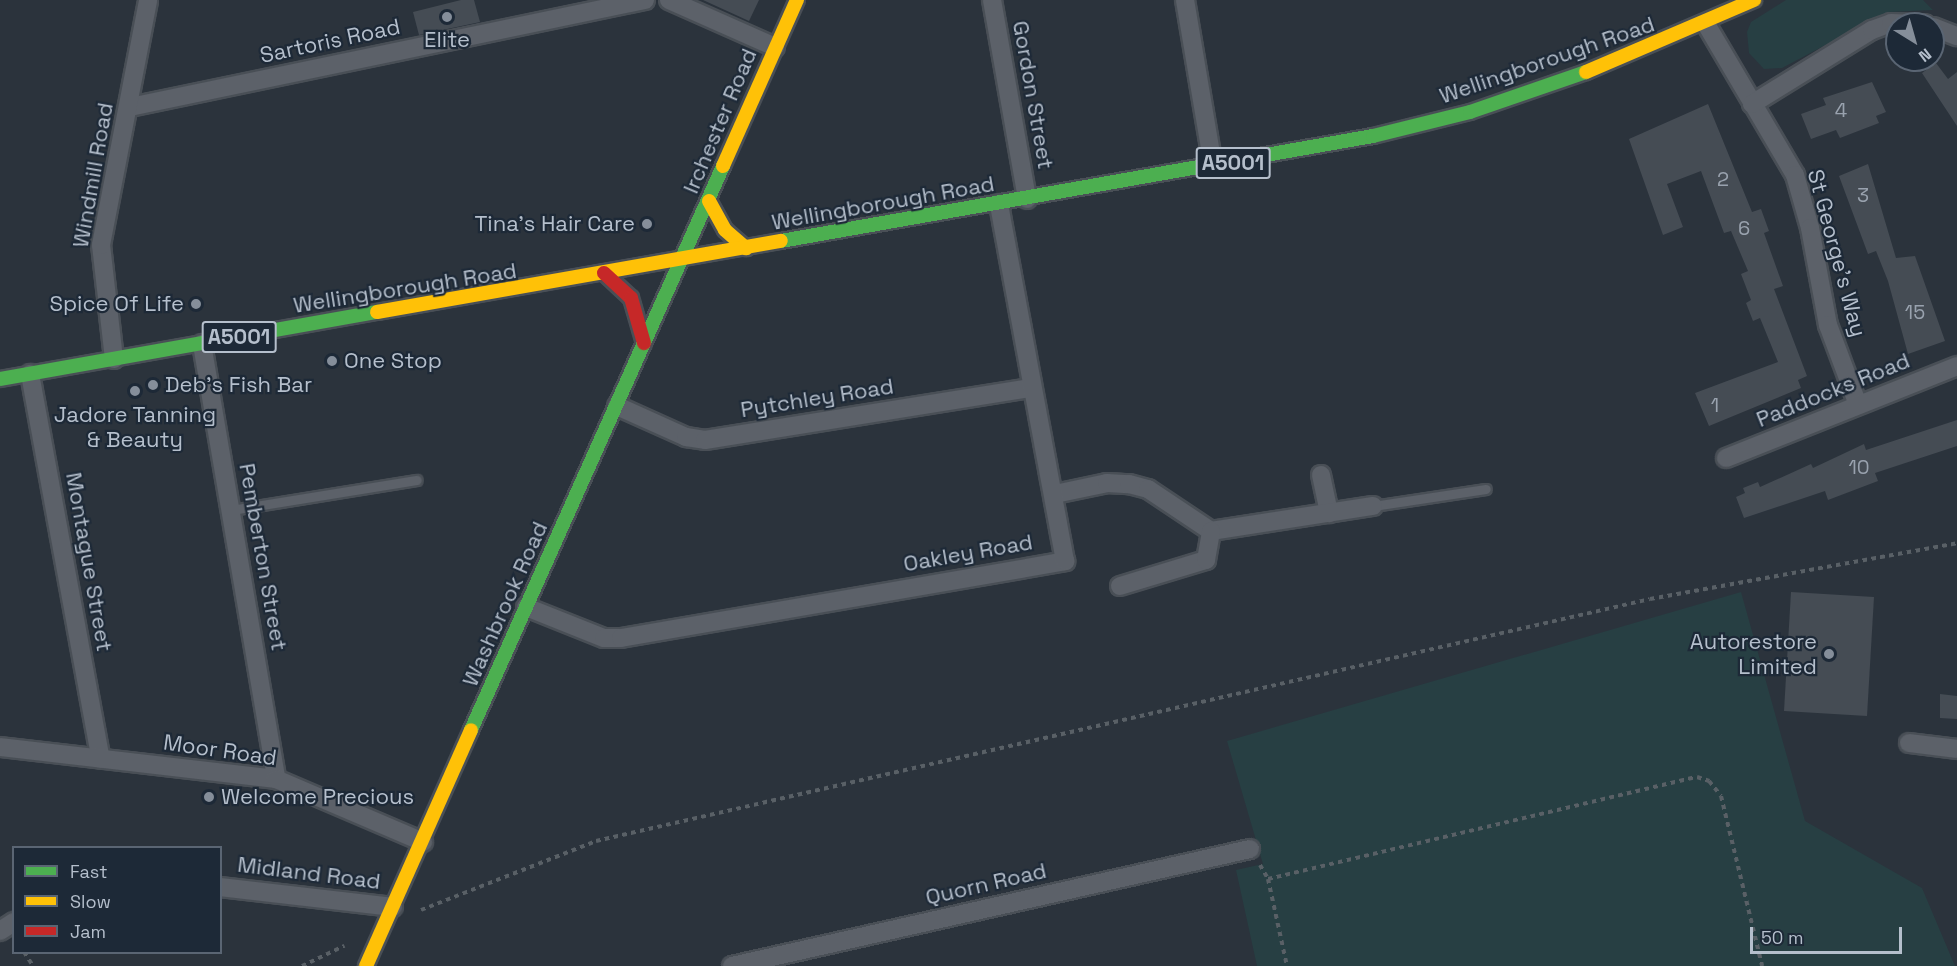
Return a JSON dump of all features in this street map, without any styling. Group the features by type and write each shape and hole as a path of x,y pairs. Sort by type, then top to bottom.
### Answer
{"main road":[{"name":"Irchester Road","path":"683,259 797,0"},
{"name":"Wellingborough Road","path":"0,379 1213,166 1470,112 1572,78 1706,24 1754,0"},
{"path":"709,201 725,230 746,248"},
{"name":"Washbrook Road","path":"366,966 683,259"},
{"path":"604,273 631,298 644,344"}],"street":[{"name":"Windmill Road","path":"114,359 101,245 130,107 148,0"},
{"name":"Sartoris Road","path":"130,107 645,0"},
{"path":"669,0 775,47"},
{"name":"Gordon Street","path":"992,0 1028,199"},
{"path":"1185,0 1213,166"},
{"name":"St George's Way","path":"1706,24 1795,175 1810,228 1828,325 1858,405"},
{"path":"1752,104 1872,30 1885,25"},
{"name":"Oakley Road","path":"526,607 604,638 621,638 1065,561 1055,494 1031,388 999,204"},
{"name":"Pemberton Street","path":"202,344 276,779"},
{"name":"Paddocks Road","path":"1726,458 1957,366"},
{"name":"Montague Street","path":"30,374 101,759"},
{"name":"Pytchley Road","path":"617,406 686,437 705,440 1031,388"},
{"path":"1321,475 1329,513"},
{"path":"1055,494 1107,483 1129,484 1148,489 1211,531 1373,506"},
{"path":"1120,586 1206,560 1211,531"},
{"path":"1909,743 1957,750"},
{"name":"Moor Road","path":"0,747 276,779 423,842"},
{"name":"Quorn Road","path":"732,966 1250,849"},
{"name":"Midland Road","path":"222,887 393,907"}],"lane":[{"path":"231,510 417,480"},
{"path":"1373,506 1486,489"}],"path":[{"path":"421,910 596,841 1638,601 1957,543"},
{"path":"1287,966 1268,879 1697,777 1709,782 1720,796 1762,966"},
{"path":"302,966 344,946"}],"green space":[{"path":"1786,0 1923,0 1933,10 1885,12 1782,68 1764,69 1749,53 1747,32 1751,22"},
{"path":"1741,592 1805,821 1922,888 1955,966 1257,966 1236,870 1263,864 1227,741"}],"building":[{"name":"Elite","path":"461,0 474,0 480,22 419,35 413,12"},
{"path":"703,0 759,0 749,21"},
{"path":"1943,72 1948,79 1957,72 1957,126 1922,73"},
{"path":"1872,82 1886,112 1876,116 1879,123 1840,138 1836,130 1811,139 1801,114 1826,105 1823,98"},
{"path":"1708,104 1752,212 1761,209 1769,231 1764,233 1783,286 1774,289 1807,376 1798,380 1801,388 1709,426 1695,393 1778,362 1760,318 1753,321 1746,303 1751,300 1741,274 1748,271 1731,231 1724,233 1701,171 1667,184 1683,227 1663,235 1629,139"},
{"path":"1868,164 1896,258 1915,256 1945,341 1908,354 1888,281 1876,251 1868,254 1839,176"},
{"path":"1957,420 1957,446 1875,473 1878,481 1828,500 1825,491 1744,518 1736,497 1745,493 1743,488 1758,482 1760,487 1811,464 1813,468 1864,444 1866,450"},
{"name":"Autorestore Limited","path":"1791,592 1874,597 1867,716 1784,711"},
{"path":"1940,694 1957,696 1957,719 1940,718"}],"traffic: fast":[{"path":"781,241 1373,136 1470,112 1586,72"},
{"path":"471,730 723,166"},
{"path":"0,379 377,312"}],"traffic: slow":[{"path":"723,166 797,0"},
{"path":"1586,72 1754,0"},
{"path":"709,201 725,230 746,248"},
{"path":"377,312 781,241"},
{"path":"366,966 471,730"}],"traffic: jam":[{"path":"604,273 631,298 644,343"}],"place":[{"name":"Elite","path":"447,17"},
{"name":"Tina's Hair Care","path":"647,224"},
{"name":"Spice Of Life","path":"196,304"},
{"name":"One Stop","path":"332,361"},
{"name":"Deb's Fish Bar","path":"153,385"},
{"name":"Jadore Tanning & Beauty","path":"135,391"},
{"name":"Autorestore Limited","path":"1829,654"},
{"name":"Welcome Precious","path":"209,797"}]}
